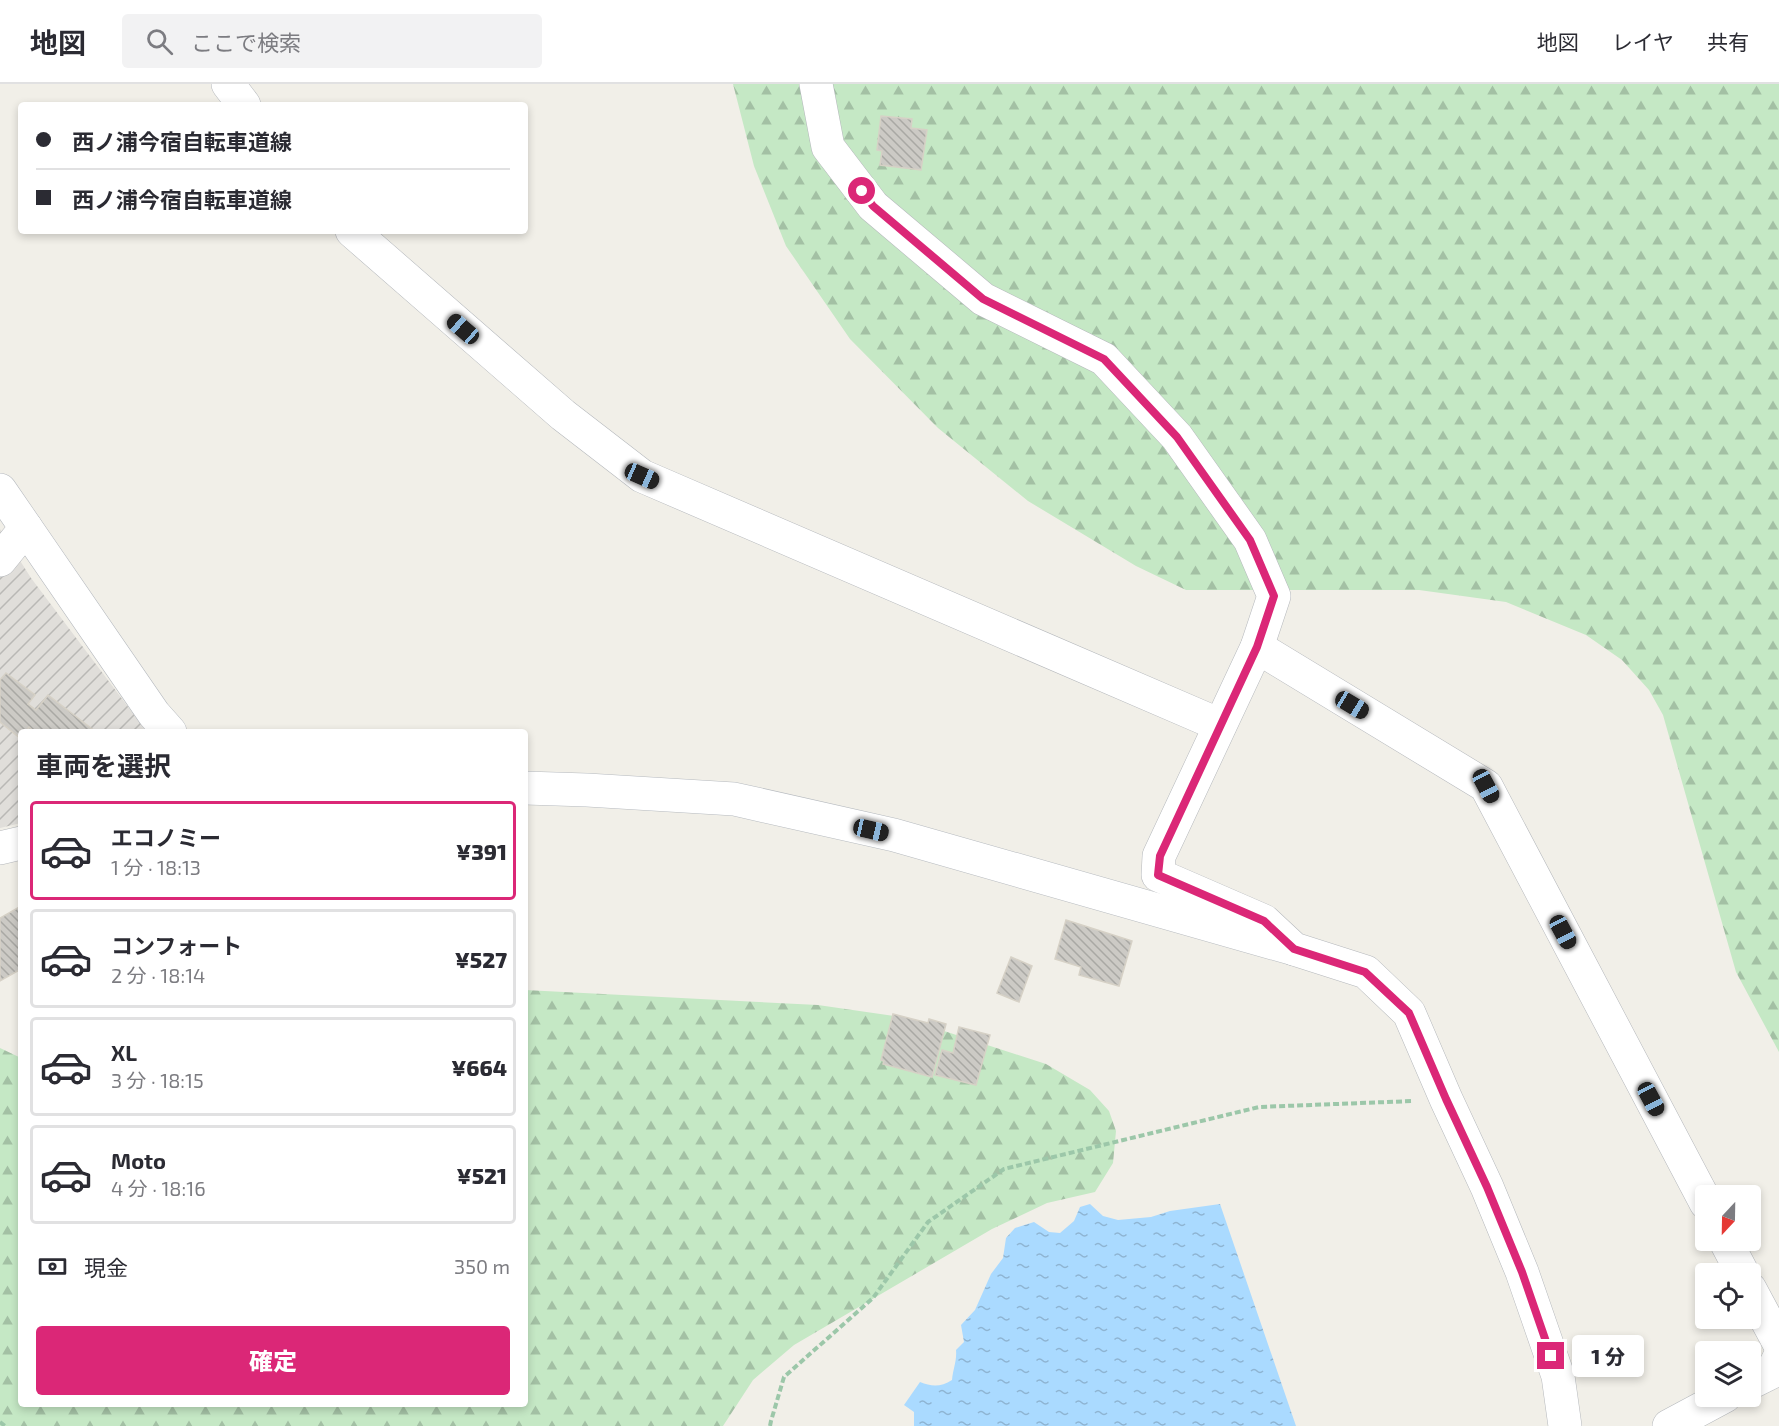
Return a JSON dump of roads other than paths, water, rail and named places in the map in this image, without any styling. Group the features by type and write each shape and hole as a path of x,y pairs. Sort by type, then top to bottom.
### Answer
{"street":[{"path":"228,84 242,102"},
{"path":"816,84 828,147 873,206 983,299 1104,359 1177,437 1250,540 1274,596 1257,647 1160,856 1158,875 1264,921 1294,949"},
{"path":"355,234 562,416 642,476 1220,724"},
{"path":"0,490 154,714 167,729"},
{"path":"0,560 26,528"},
{"path":"1257,647 1486,786 1697,1185"},
{"path":"528,788 734,799 894,835 1294,949 1365,972 1409,1013 1487,1187 1522,1272 1558,1376 1565,1426"},
{"path":"0,849 18,844"},
{"path":"1761,1308 1779,1342"},
{"path":"1761,1378 1772,1372 1779,1358"},
{"path":"1669,1426 1704,1407"}],"water":[{"path":"1090,1204 1103,1216 1118,1220 1151,1217 1170,1211 1220,1204 1296,1426 914,1426 914,1412 904,1405 920,1382 936,1386 952,1380 956,1350 964,1342 961,1325 975,1310 991,1274 1003,1258 1006,1238 1015,1228 1034,1222 1049,1232 1060,1233 1074,1221 1080,1207"}]}
